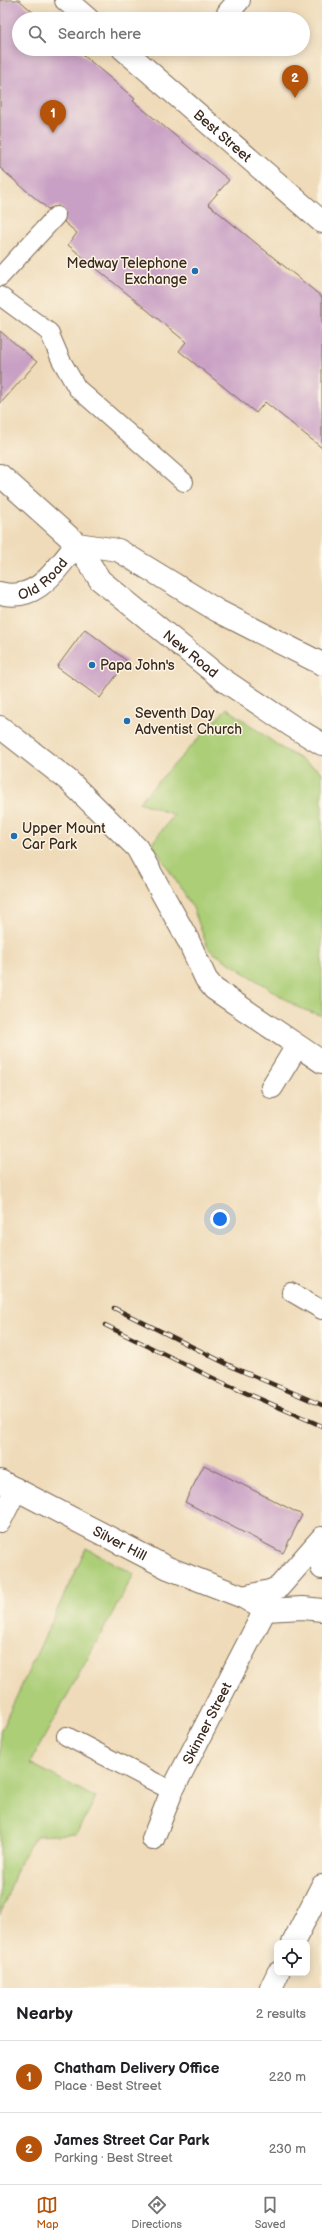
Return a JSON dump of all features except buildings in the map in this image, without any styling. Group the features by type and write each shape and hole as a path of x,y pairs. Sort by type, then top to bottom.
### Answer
{"street":[{"path":"66,0 80,12"},
{"name":"Best Street","path":"131,56 322,222"},
{"name":"New Road","path":"0,475 77,544 100,580 148,621 244,695 322,744"},
{"path":"77,544 118,550 218,611 322,664"},
{"name":"Old Road","path":"0,593 22,595 33,590 52,573 77,544"},
{"path":"0,726 68,780 137,848 188,940 211,986 221,996 322,1062"},
{"path":"272,1088 297,1046"},
{"path":"0,1521 8,1485"},
{"name":"Silver Hill","path":"8,1485 168,1568 243,1598 265,1610"},
{"path":"243,1598 270,1591 279,1586 322,1538"},
{"path":"322,1557 322,1568"},
{"path":"265,1610 303,1608 322,1610"},
{"name":"Skinner Street","path":"153,1839 172,1791 265,1610"},
{"path":"295,1940 320,1897"},
{"path":"271,1988 277,1976"}],"lane":[{"path":"0,277 56,216"},
{"path":"0,296 49,332 61,360 77,388 184,482"},
{"path":"291,1292 322,1310"},
{"path":"66,1736 172,1791"}],"green space":[{"path":"227,708 280,747 322,772 322,1016 299,1008 211,951 207,946 193,908 152,843 174,815 139,802"},
{"path":"86,1548 134,1574 30,1763 96,1798 76,1834 36,1836 21,1859 0,1915 0,1732"}],"railway":[{"path":"114,1308 237,1369 322,1405"},
{"path":"105,1325 221,1382 322,1426"}],"place":[{"name":"James Street Car Park","path":"295,98"},
{"name":"Chatham Delivery Office","path":"53,133"},
{"name":"Medway Telephone Exchange","path":"195,271"},
{"name":"Papa John's","path":"92,665"},
{"name":"Seventh Day Adventist Church","path":"127,721"},
{"name":"Upper Mount Car Park","path":"14,836"}]}
